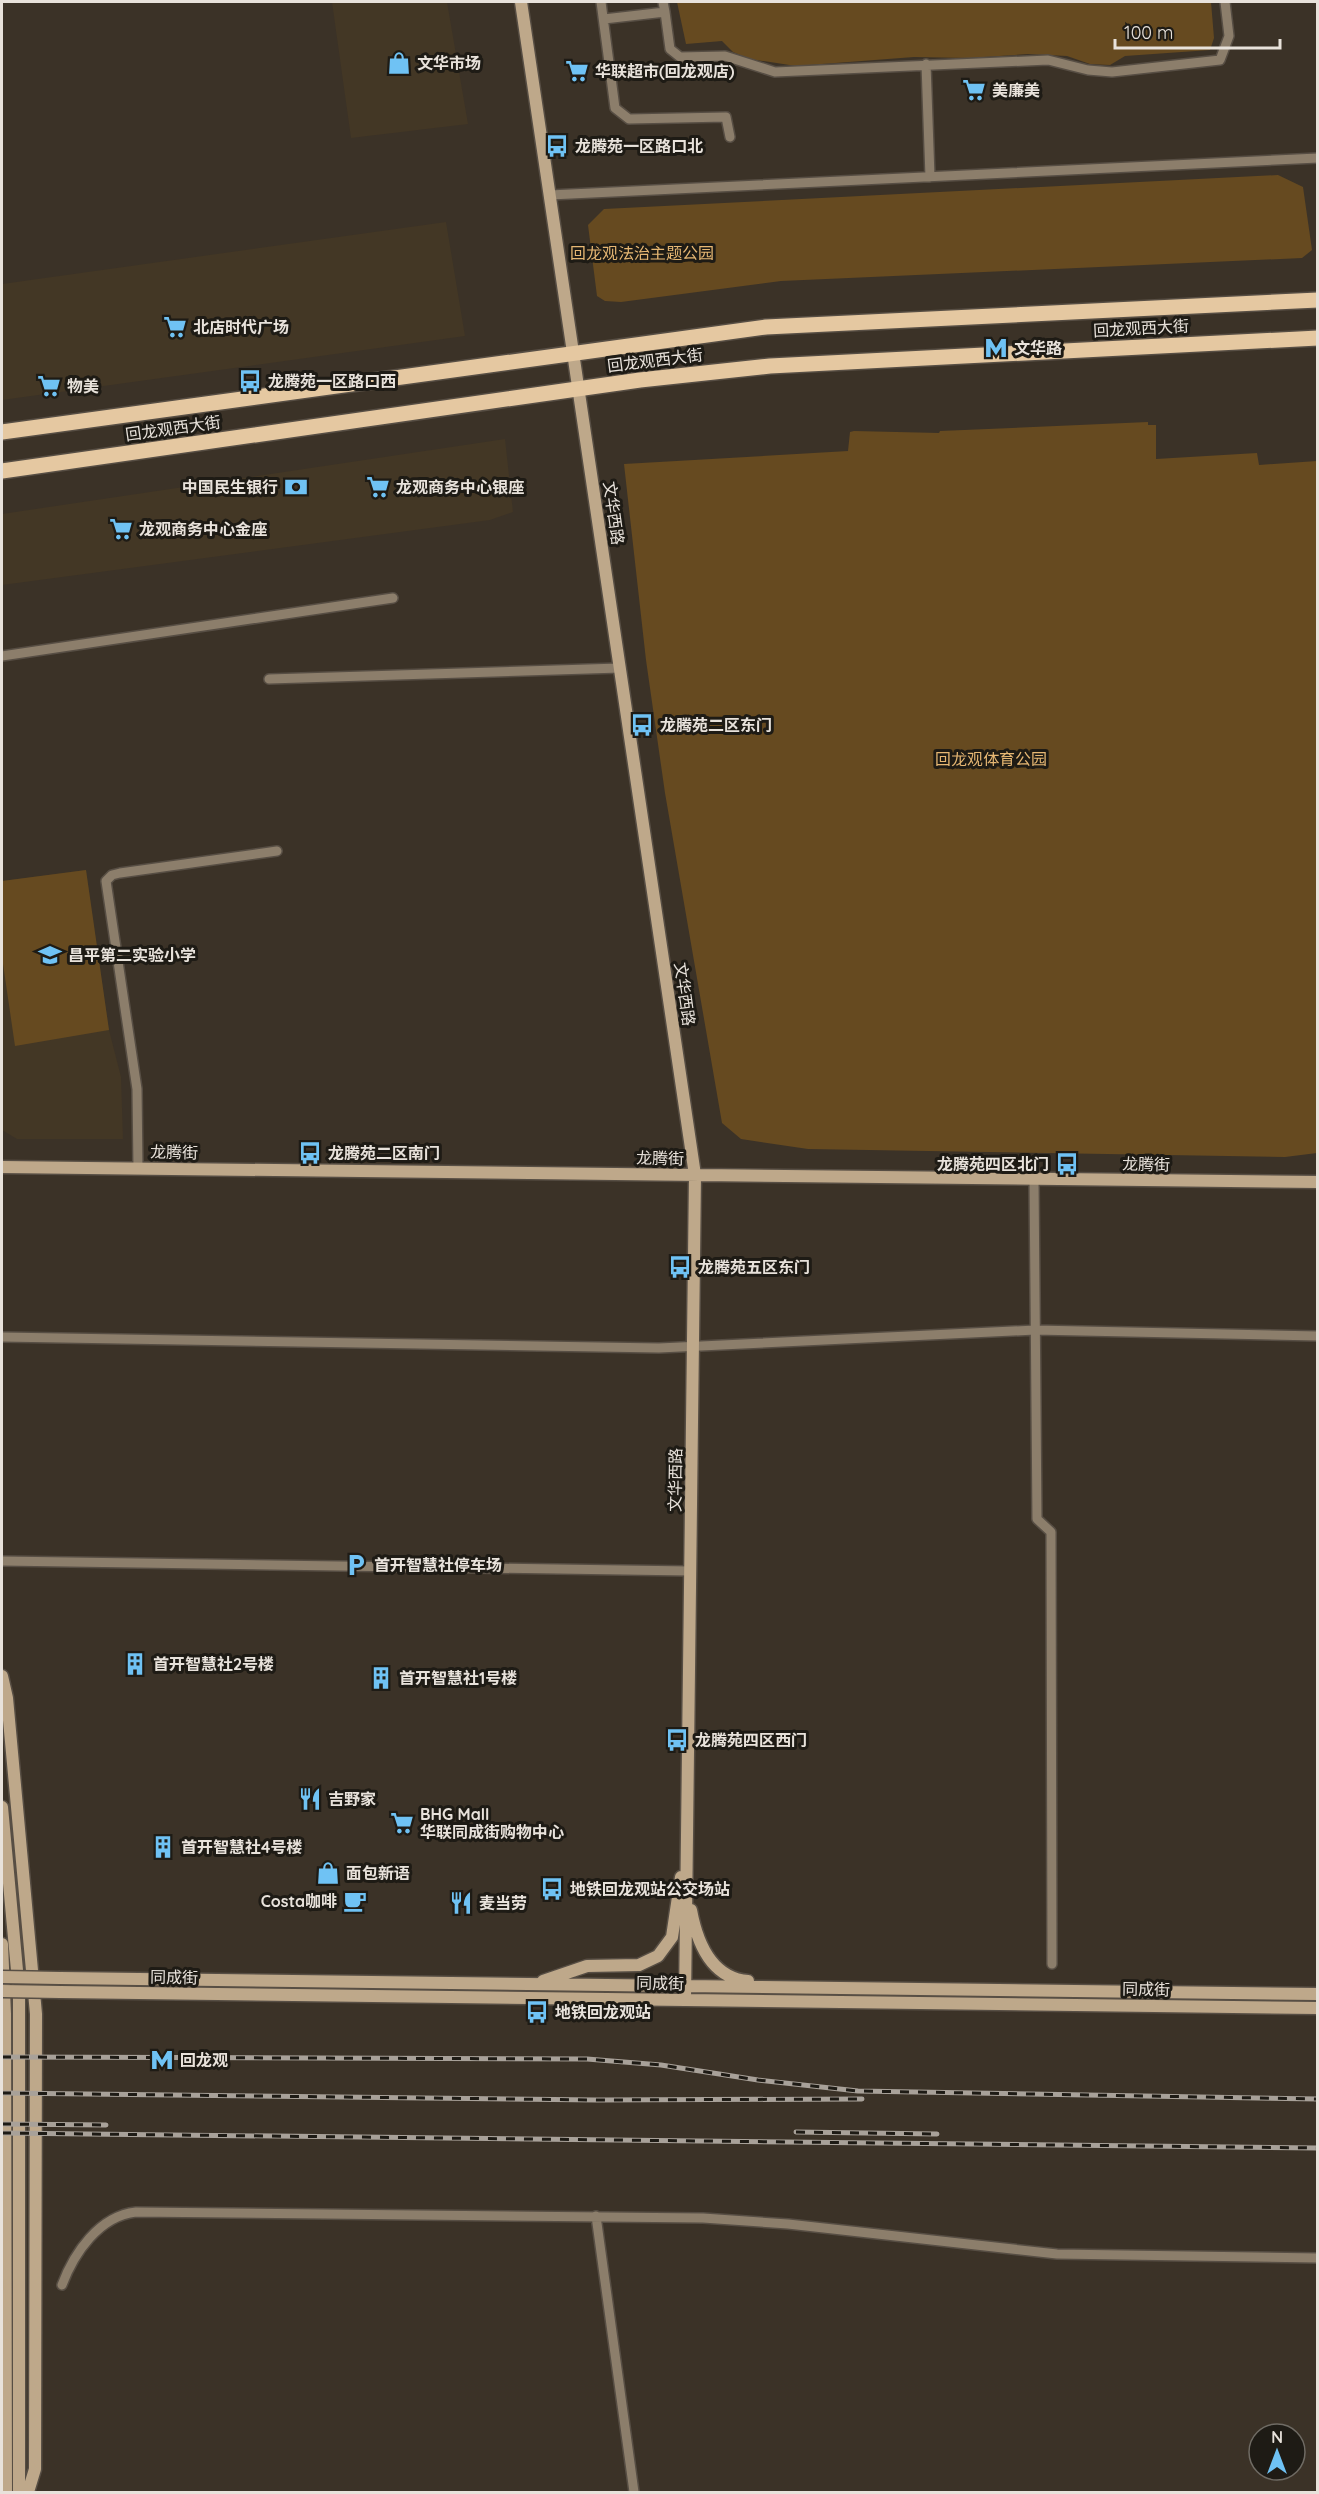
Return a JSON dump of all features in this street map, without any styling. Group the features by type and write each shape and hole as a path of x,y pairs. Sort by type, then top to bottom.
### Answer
{"main road":[{"name":"文华西路","path":"521,2 695,1175 685,2000"},
{"name":"回龙观西大街","path":"2,432 766,327 1317,300"},
{"name":"回龙观西大街","path":"2,471 579,388 714,371 832,361 1317,338"},
{"name":"龙腾街","path":"2,1167 1314,1182"},
{"path":"1273,1182 1317,1190"},
{"path":"2,1676 8,1709 36,2014 35,2469 28,2493"},
{"path":"2,1807 15,1942 19,2014 20,2493"},
{"path":"520,1984 547,1980 587,1966 639,1965 658,1956 668,1945 674,1930 687,1837"},
{"path":"687,1876 693,1921 700,1942 711,1961 729,1977 748,1981 813,1981 863,1988"},
{"path":"2,1944 5,2014 6,2493"},
{"name":"同成街","path":"2,1977 1317,1994"},
{"path":"1251,1993 1317,1987"},
{"name":"同成街","path":"2,1991 1317,2007"}],"street":[{"path":"602,2 615,108 629,120 726,117 730,137"},
{"path":"663,2 670,49 680,57 725,56 775,72 1048,60 1088,70 1112,72 1220,60 1229,36 1225,2"},
{"path":"604,19 664,12"},
{"path":"926,64 930,177"},
{"path":"550,195 1317,158"},
{"path":"2,656 393,598"},
{"path":"269,679 620,668"},
{"path":"138,1168 136,1089 106,881 112,875 120,873 277,851"},
{"path":"1034,1179 1036,1520 1051,1532 1052,1964"},
{"path":"2,1337 694,1347 1035,1330 1317,1336"},
{"path":"2,1561 690,1571"},
{"path":"62,2285 69,2264 84,2243 112,2220 127,2213 596,2216 788,2224 1058,2254 1317,2258"},
{"path":"596,2216 634,2493"}],"shaded area":[{"name":"文华市场","path":"332,2 447,2 468,124 351,138"},
{"path":"446,222 465,336 2,400 2,284"},
{"path":"505,439 513,512 490,520 2,585 2,514"},
{"name":"昌平第二实验小学","path":"86,870 109,1030 121,1077 123,1139 17,1139 2,1130 2,881"}],"green space":[{"path":"677,2 1211,2 1214,38 1210,50 1125,56 1110,65 1090,64 1067,56 1028,54 969,58 914,57 796,66 750,59 733,52 722,41 686,44"},
{"name":"回龙观法治主题公园","path":"1278,175 1303,187 1312,250 1302,258 781,281 621,302 605,301 597,296 588,225 604,209"},
{"name":"回龙观体育公园","path":"1148,422 1148,425 1156,425 1156,459 1257,453 1259,465 1317,461 1317,1153 1285,1157 808,1149 741,1139 722,1123 665,793 646,660 624,464 848,451 850,432 854,431 939,433 940,431"},
{"path":"86,870 109,1030 15,1046 2,957 2,881"}],"railway":[{"path":"2,2057 587,2059 661,2065 758,2080 858,2091 1318,2099"},
{"path":"2,2093 597,2100 862,2099"},
{"path":"2,2124 106,2125"},
{"path":"796,2132 937,2134"},
{"path":"2,2133 1318,2148"}],"place":[{"name":"文华市场","path":"399,63"},
{"name":"华联超市(回龙观店)","path":"577,71"},
{"name":"美廉美","path":"974,90"},
{"name":"龙腾苑一区路口北","path":"557,146"},
{"name":"北店时代广场","path":"175,327"},
{"name":"文华路","path":"996,348"},
{"name":"龙腾苑一区路口西","path":"250,381"},
{"name":"物美","path":"49,386"},
{"name":"中国民生银行","path":"296,487"},
{"name":"龙观商务中心银座","path":"378,487"},
{"name":"龙观商务中心金座","path":"121,529"},
{"name":"龙腾苑二区东门","path":"642,725"},
{"name":"昌平第二实验小学","path":"50,955"},
{"name":"龙腾苑二区南门","path":"310,1153"},
{"name":"龙腾苑四区北门","path":"1067,1164"},
{"name":"龙腾苑五区东门","path":"680,1267"},
{"name":"首开智慧社停车场","path":"356,1565"},
{"name":"首开智慧社2号楼","path":"135,1664"},
{"name":"首开智慧社1号楼","path":"381,1678"},
{"name":"龙腾苑四区西门","path":"677,1740"},
{"name":"吉野家","path":"310,1799"},
{"name":"BHG Mall 华联同成街购物中心","path":"402,1823"},
{"name":"首开智慧社4号楼","path":"163,1847"},
{"name":"面包新语","path":"328,1873"},
{"name":"地铁回龙观站公交场站","path":"552,1889"},
{"name":"Costa咖啡","path":"355,1901"},
{"name":"麦当劳","path":"461,1903"},
{"name":"地铁回龙观站","path":"537,2012"},
{"name":"回龙观","path":"162,2060"}]}
